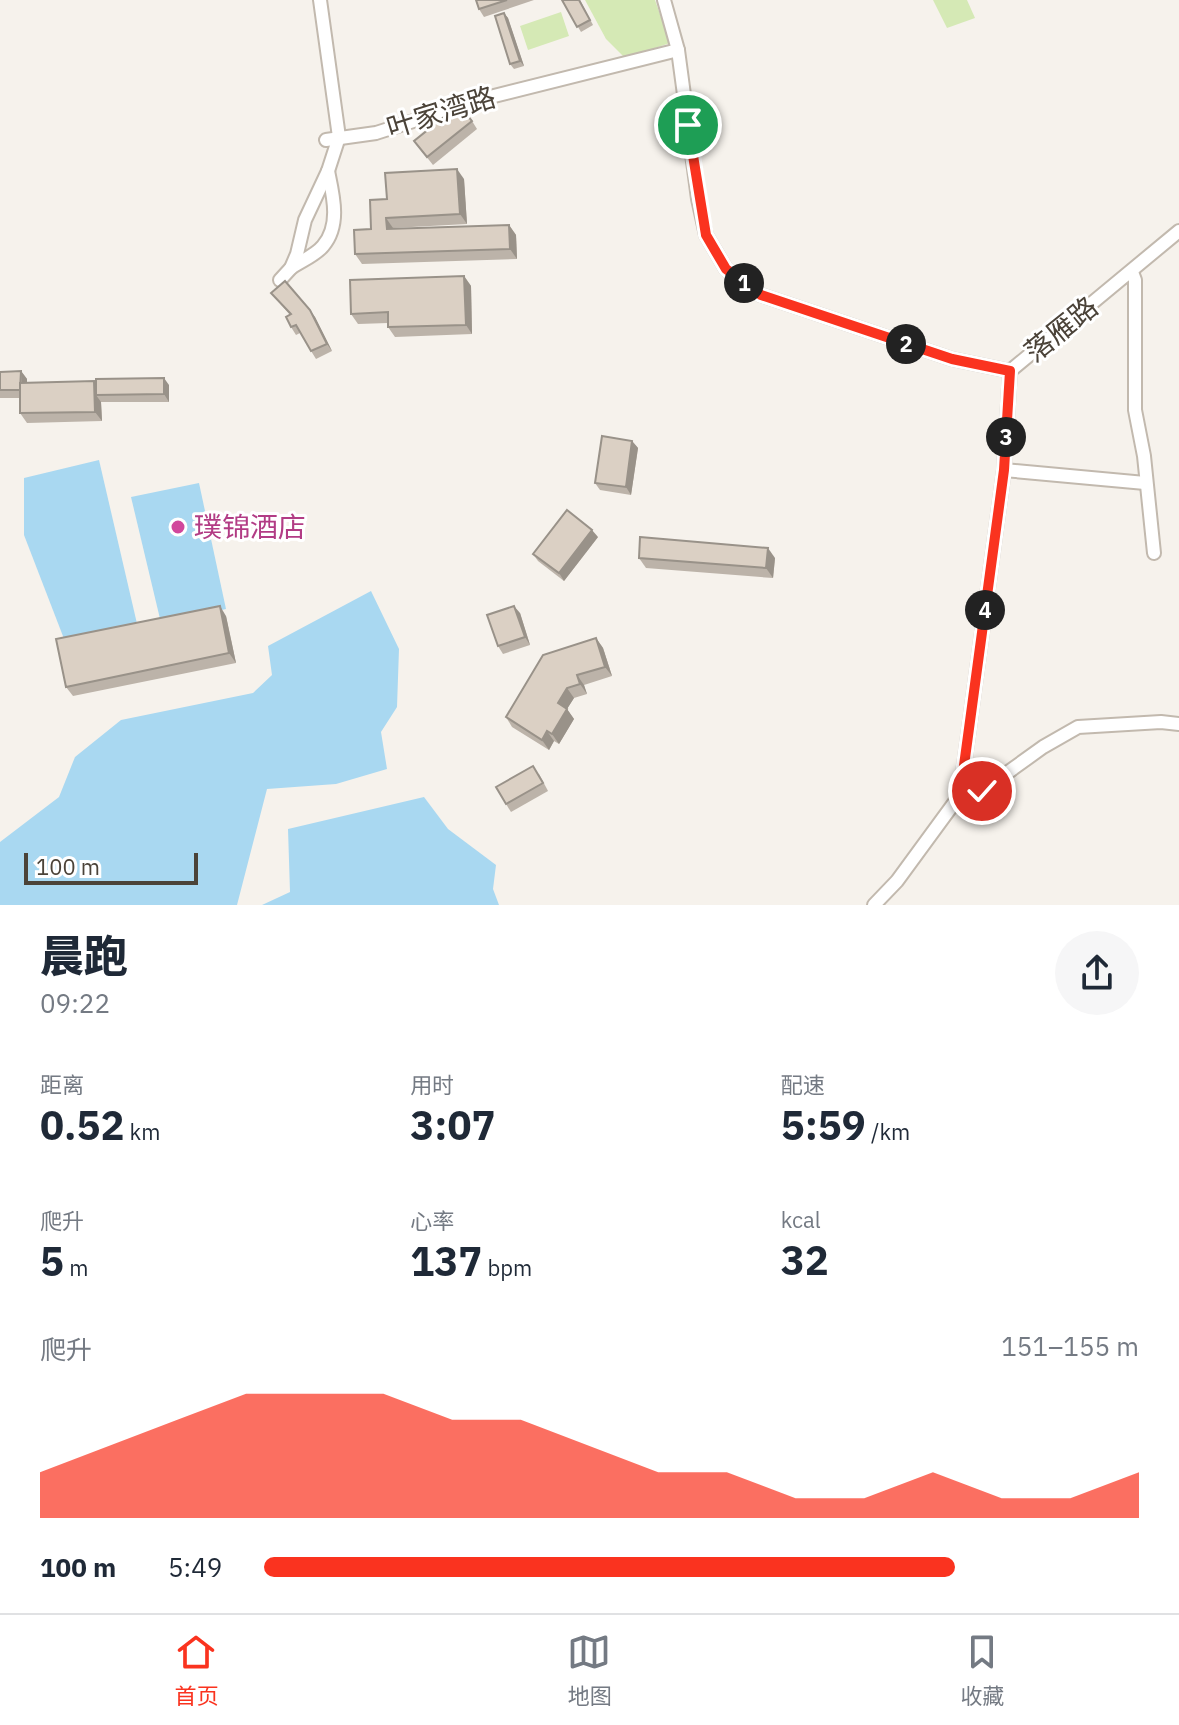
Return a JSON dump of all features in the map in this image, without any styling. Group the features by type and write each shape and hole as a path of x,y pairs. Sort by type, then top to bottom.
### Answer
{"street":[{"path":"291,268 305,220 328,171 333,139 320,0"},
{"path":"664,0 678,50 698,199 706,235 726,269 761,295 952,359 1010,371"},
{"name":"叶家湾路","path":"333,139 376,133 482,99 678,50"},
{"path":"280,280 291,268 323,246 333,228 335,203 328,171"},
{"name":"落雁路","path":"874,905 897,881 960,795 1004,470 1010,371 1179,231"},
{"path":"1132,272 1135,280 1135,410 1144,456 1154,553"},
{"path":"1004,470 1145,483"},
{"path":"960,795 982,791 1043,747 1078,727 1161,722 1179,724"}],"green space":[{"path":"585,0 655,0 670,43 625,58 606,39"},
{"path":"933,0 967,0 975,18 947,28"},
{"path":"561,12 569,36 528,50 520,26"}],"water":[{"path":"99,460 138,628 66,644 24,535 24,478"},
{"path":"199,483 226,609 161,623 131,497"},
{"path":"371,591 399,649 397,707 381,732 387,769 336,784 267,789 237,905 0,905 0,842 59,797 75,757 121,720 253,693 272,675 268,646"},
{"path":"424,797 448,829 496,865 493,889 499,905 262,905 290,892 288,829"}],"building":[{"path":"476,0 507,0 479,9"},
{"path":"562,0 579,0 590,20 577,27"},
{"path":"504,13 520,61 510,64 495,16"},
{"path":"459,105 472,121 427,157 414,141"},
{"path":"457,169 460,214 386,218 387,229 509,225 510,249 355,254 354,230 371,229 370,200 387,199 385,173"},
{"path":"464,276 466,325 388,327 388,312 351,314 350,280"},
{"path":"285,281 310,310 327,344 311,351 296,325 291,327 286,317 291,314 271,293"},
{"path":"21,371 20,390 0,390 0,372"},
{"path":"164,378 164,394 96,395 96,379"},
{"path":"94,381 95,412 20,413 20,383"},
{"path":"602,436 632,441 626,487 595,483"},
{"path":"567,510 592,530 559,573 533,554"},
{"path":"640,537 768,548 766,568 639,558"},
{"path":"220,606 229,653 66,687 56,639"},
{"path":"514,606 525,637 498,646 487,615"},
{"path":"596,638 605,667 577,675 580,684 567,688 558,703 567,709 552,734 547,731 542,740 506,717 543,655"},
{"path":"533,766 543,783 506,804 496,787"}],"place":[{"name":"璞锦酒店","path":"178,527"}],"route":[{"path":"688,125 706,235 726,269 761,295 952,359 1010,371 1004,470 960,795 982,791"}]}
